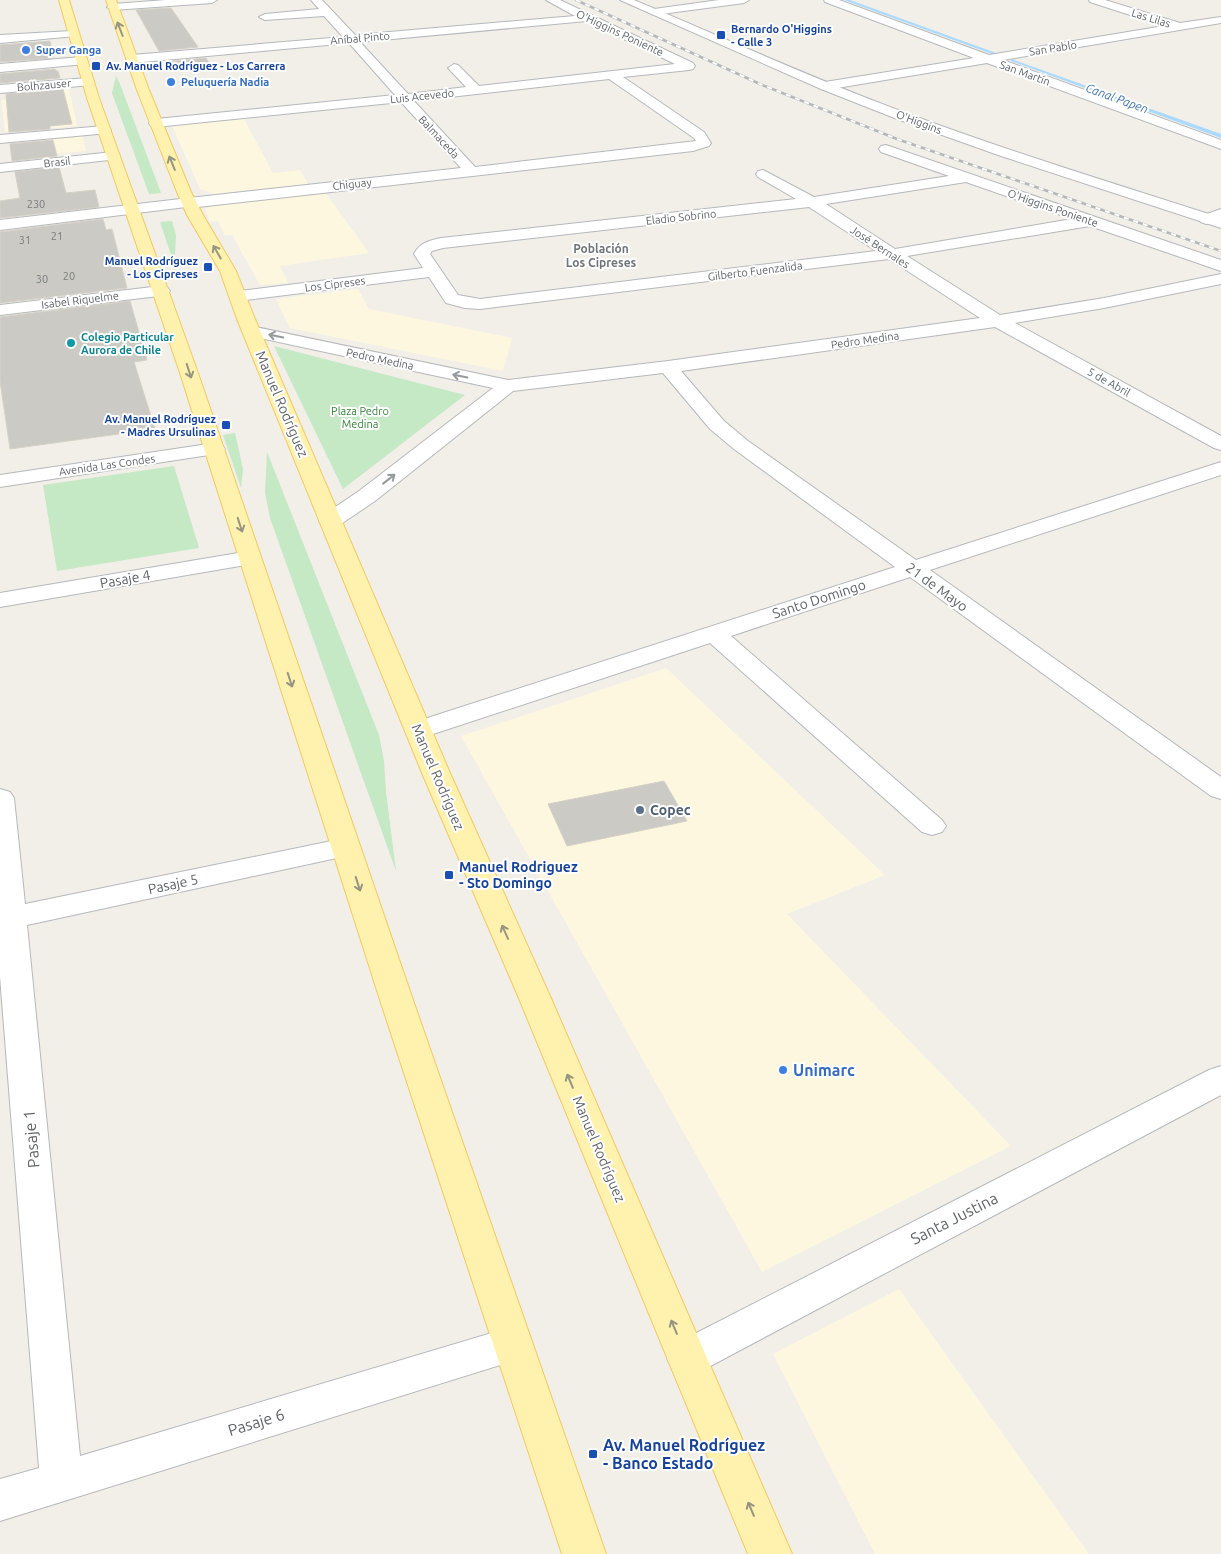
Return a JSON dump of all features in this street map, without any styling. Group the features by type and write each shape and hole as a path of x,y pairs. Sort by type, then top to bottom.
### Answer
{"main road":[{"path":"64,0 72,34 104,130 215,449 512,1345 584,1554"},
{"name":"Manuel Rodríguez","path":"112,4 156,123 189,203 228,271 251,331 418,730 534,996 770,1554"}],"street":[{"path":"112,4 212,0"},
{"name":"Balmaceda","path":"316,0 471,171"},
{"name":"O'Higgins Poniente","path":"551,0 689,66"},
{"name":"O'Higgins","path":"625,0 826,86 946,132 1221,223"},
{"path":"654,12 744,0"},
{"name":"San Martín","path":"829,0 1221,145"},
{"name":"Las Lilas","path":"1094,0 1180,27"},
{"path":"265,17 328,12"},
{"name":"Aníbal Pinto","path":"132,59 588,18"},
{"name":"San Pablo","path":"826,86 1221,20"},
{"path":"0,39 72,34"},
{"path":"0,68 81,61"},
{"name":"Luis Acevedo","path":"156,123 689,66"},
{"path":"454,68 476,90"},
{"name":"Chiguay","path":"0,225 693,147 704,143 699,135 612,75"},
{"name":"Bolhzauser","path":"0,89 88,82"},
{"path":"0,139 104,130"},
{"name":"O'Higgins Poniente","path":"886,149 963,178 1221,266"},
{"name":"Brasil","path":"0,168 113,156"},
{"name":"José Bernales","path":"763,174 812,202 890,254 997,321"},
{"name":"Eladio Sobrino","path":"432,272 422,251 429,246 441,243 812,202 963,178"},
{"path":"1206,219 1221,214"},
{"name":"Gilberto Fuenzalida","path":"432,272 452,299 465,303 480,304 890,254 1090,221"},
{"name":"Los Cipreses","path":"238,296 432,272"},
{"name":"Pedro Medina","path":"251,331 508,386 668,368 997,321 1104,303 1221,279"},
{"path":"0,294 112,281"},
{"name":"Isabel Riquelme","path":"0,310 161,291"},
{"name":"5 de Abril","path":"997,321 1221,444"},
{"name":"21 de Mayo","path":"668,368 717,426 911,569 1221,790"},
{"path":"330,521 367,496 508,386"},
{"name":"Avenida Las Condes","path":"0,481 215,449"},
{"name":"Santo Domingo","path":"418,730 1221,468"},
{"name":"Pasaje 4","path":"0,600 250,558"},
{"path":"713,633 932,826"},
{"name":"Pasaje 1","path":"0,798 5,919 61,1481"},
{"name":"Pasaje 5","path":"5,919 346,847"},
{"name":"Santa Justina","path":"687,1358 1221,1079"},
{"name":"Pasaje 6","path":"0,1500 512,1345"}],"shaded area":[{"path":"69,88 77,126 5,132 1,100 23,98 22,90"},
{"path":"244,119 273,173 300,170 308,184 214,194 200,189 172,126"},
{"path":"82,135 86,151 48,154 45,138"},
{"path":"325,192 369,253 280,266 288,283 260,285 232,235 225,235 218,221 210,222 205,209 215,204"},
{"path":"358,289 369,309 512,338 503,371 290,328 276,299"},
{"path":"666,668 885,875 787,914 1011,1146 762,1272 461,736"},
{"path":"899,1289 1089,1554 875,1554 773,1354"}],"green space":[{"path":"116,76 161,193 149,194 112,93"},
{"path":"172,221 176,235 175,255 171,255 160,222"},
{"name":"Plaza Pedro Medina","path":"274,346 465,395 343,489"},
{"path":"235,433 243,469 241,488 223,435"},
{"path":"267,452 379,735 384,761 396,871 270,518 265,493"},
{"path":"174,466 199,548 57,571 43,485"}],"building":[{"path":"171,8 198,47 159,51 136,10"},
{"name":"Super Ganga","path":"50,41 53,58 0,62 0,45"},
{"path":"206,58 209,63 169,67 165,62"},
{"path":"55,69 58,71 60,78 0,83 0,74"},
{"path":"63,89 72,124 50,126 50,129 9,132 6,94"},
{"path":"53,140 57,156 12,161 10,144"},
{"path":"59,167 66,193 95,190 99,207 0,218 0,201 20,198 15,172"},
{"path":"103,219 106,230 112,229 127,288 0,303 0,232"},
{"path":"130,301 147,360 134,362 155,429 10,449 0,381 0,317"},
{"path":"664,781 687,821 567,846 548,804"}],"waterway":[{"name":"Canal Papen","path":"846,0 994,53"},
{"name":"Canal Papen","path":"1013,60 1221,136"}],"railway":[{"path":"576,0 760,84 897,139 1221,251"}],"place":[{"name":"Bernardo O'Higgins - Calle 3","path":"721,35"},
{"name":"Super Ganga","path":"26,50"},
{"name":"Av. Manuel Rodríguez - Los Carrera","path":"96,66"},
{"name":"Peluquería Nadia","path":"171,82"},
{"name":"Manuel Rodríguez - Los Cipreses","path":"208,267"},
{"name":"Colegio Particular Aurora de Chile","path":"71,343"},
{"name":"Av. Manuel Rodríguez - Madres Ursulinas","path":"226,425"},
{"name":"Copec","path":"640,810"},
{"name":"Manuel Rodriguez - Sto Domingo","path":"449,875"},
{"name":"Unimarc","path":"783,1070"},
{"name":"Av. Manuel Rodríguez - Banco Estado","path":"593,1454"}],"district":[{"name":"Población Los Cipreses","path":"601,255"}]}
